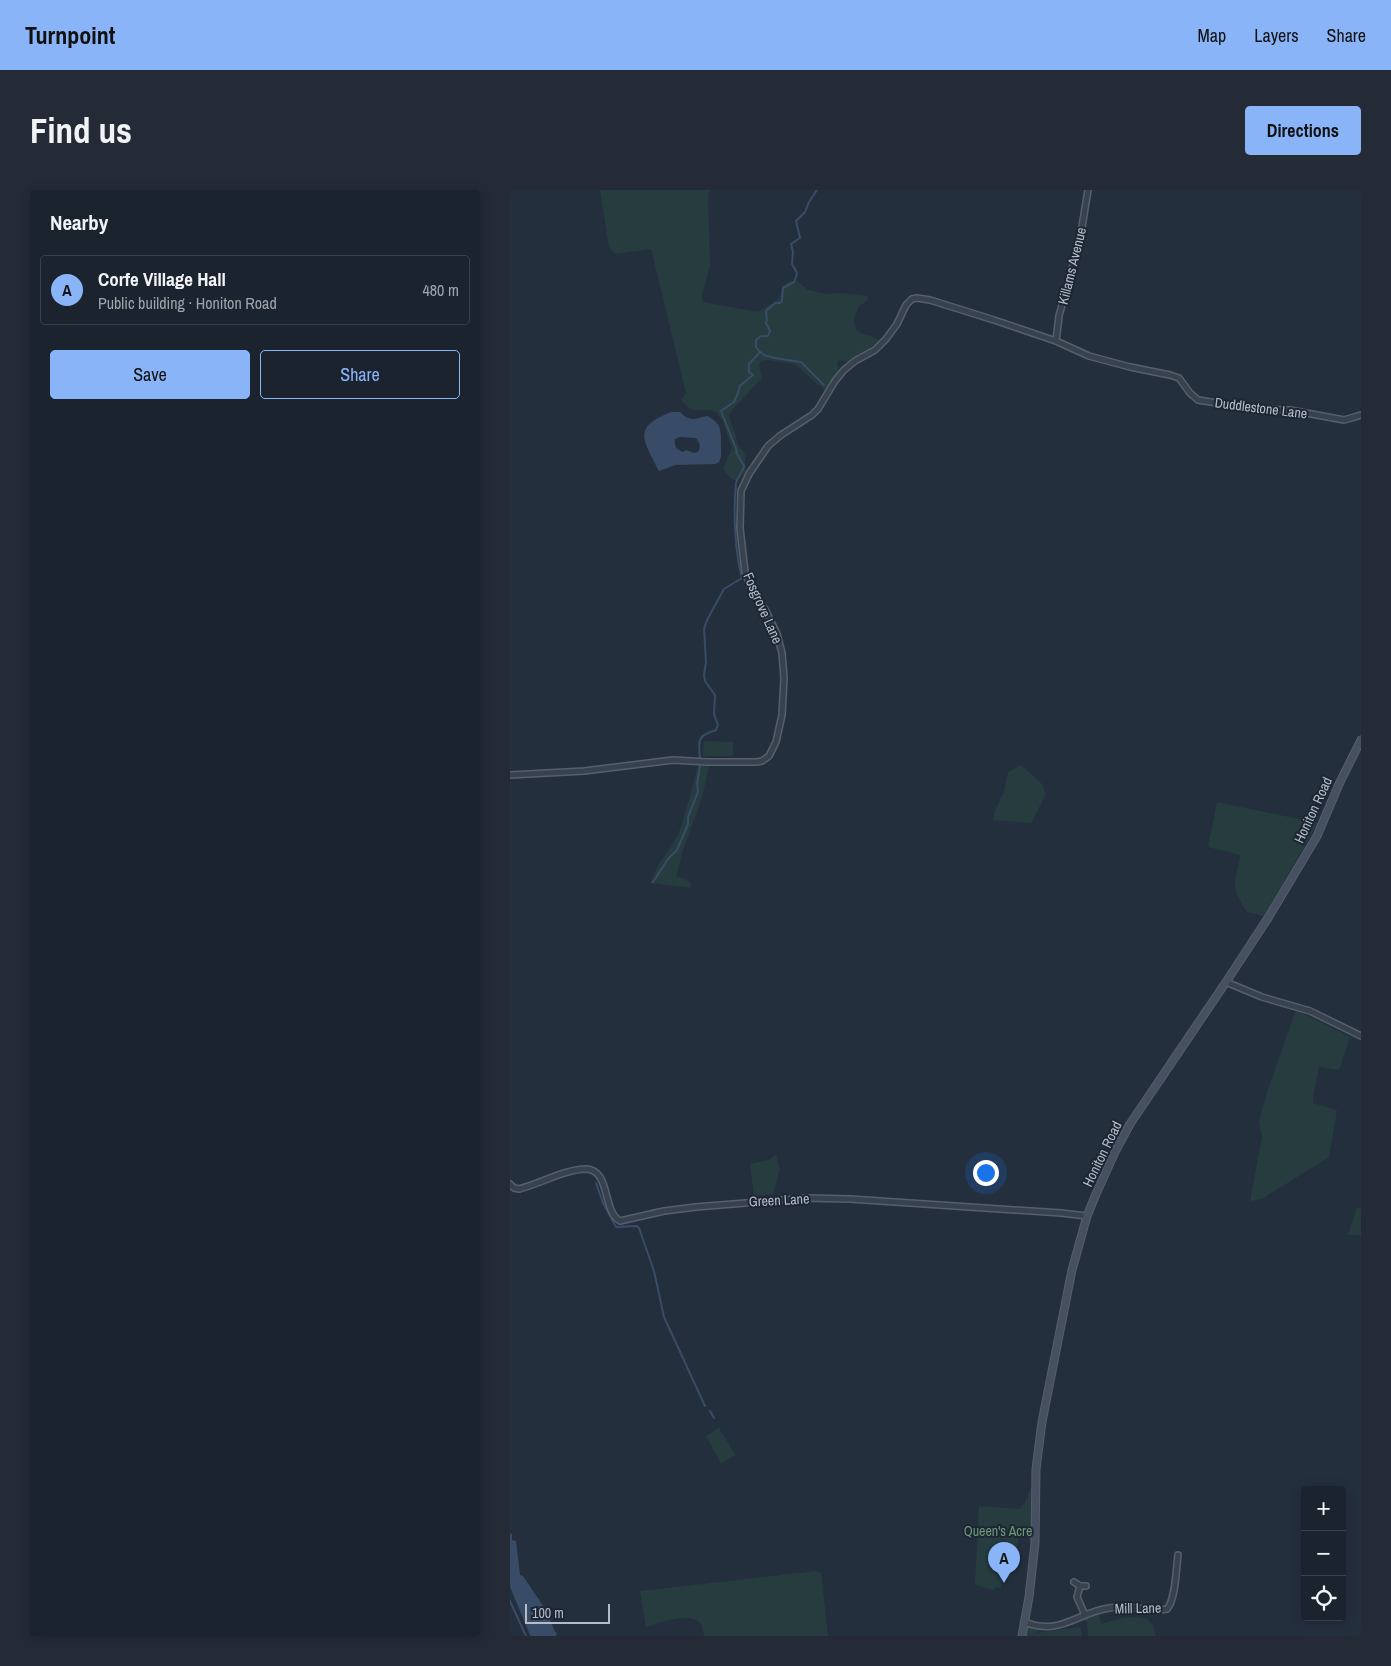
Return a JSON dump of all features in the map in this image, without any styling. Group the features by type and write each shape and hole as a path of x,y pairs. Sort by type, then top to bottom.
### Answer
{"main road":[{"name":"Honiton Road","path":"1022,1636 1029,1597 1035,1543 1038,1448 1072,1270 1087,1216 1104,1174 1130,1124 1268,918 1317,836 1340,782 1361,740"}],"street":[{"name":"Killams Avenue","path":"1056,341 1059,316 1080,239 1088,190"},
{"name":"Fosgrove Lane","path":"510,775 584,771 673,760 756,762 764,760 773,750 776,742 782,715 784,678 782,653 778,639 766,611 747,580 742,552 739,509 741,491 757,462 775,440 818,409 844,370 855,361 875,350 886,339 897,324 906,305 914,298 942,303 1056,341"},
{"name":"Duddlestone Lane","path":"1056,341 1089,356 1175,376 1179,378 1198,400 1254,409 1290,410 1344,420 1361,415"},
{"path":"1226,982 1310,1011 1361,1036"},
{"name":"Green Lane","path":"510,1184 514,1188 519,1188 576,1170 592,1170 597,1172 603,1184 612,1215 620,1221 664,1211 696,1207 807,1198 850,1198 1087,1216"},
{"name":"Mill Lane","path":"1024,1622 1051,1627 1074,1621 1085,1615 1118,1607 1167,1609 1170,1606 1172,1597 1178,1555"},
{"path":"1074,1582 1080,1586 1086,1586"},
{"path":"1080,1586 1077,1597 1085,1615"}],"green space":[{"path":"600,190 712,190 708,194 710,266 702,295 703,302 758,312 780,298 782,287 789,281 797,281 808,290 827,294 840,293 868,296 867,301 859,306 854,320 856,330 880,341 848,362 840,360 837,362 839,371 825,391 795,364 767,360 761,361 759,365 762,378 729,416 739,446 745,454 747,471 738,481 731,479 723,469 732,448 722,420 717,412 693,410 681,400 686,393 651,249 615,254 609,247"},
{"path":"704,741 733,742 733,756 703,756"},
{"path":"698,765 709,766 702,798 683,850 676,877 686,879 691,883 690,888 650,883 660,862 679,832"},
{"path":"1022,766 1042,784 1046,794 1031,823 993,820 1004,791 1008,772"},
{"path":"1217,802 1318,823 1264,916 1247,912 1238,896 1235,878 1241,855 1208,847"},
{"path":"1296,1010 1350,1037 1339,1070 1319,1067 1313,1099 1313,1103 1337,1110 1329,1157 1262,1199 1250,1201 1262,1137 1259,1122 1267,1092"},
{"path":"776,1155 780,1169 773,1194 754,1196 750,1164 768,1160"},
{"path":"1357,1207 1361,1209 1361,1235 1348,1235"},
{"path":"719,1428 735,1455 721,1463 706,1436"},
{"name":"Queen's Acre","path":"1032,1486 1031,1542 1025,1535 1019,1535 1013,1573 1009,1580 1005,1577 1002,1579 1001,1588 995,1587 994,1590 975,1585 979,1506 1020,1509"},
{"path":"816,1571 821,1573 828,1636 704,1636 701,1624 690,1618 674,1619 646,1627 640,1591"},
{"path":"1099,1613 1101,1624 1113,1620 1136,1617 1148,1620 1153,1625 1156,1636 1088,1636 1087,1622 1080,1620"},
{"path":"1030,1625 1040,1629 1035,1633 1080,1627 1082,1636 1026,1636"}],"water":[{"path":"671,412 680,412 690,418 695,419 707,416 712,419 716,422 721,432 721,458 719,462 715,464 675,465 659,471 644,436 650,424","holes":["680,437 696,438 700,445 698,452 694,453 686,450 683,452 675,446 675,439"]},
{"path":"510,1533 512,1534 512,1540 516,1541 520,1575 523,1576 546,1610 557,1633 556,1636 530,1635 510,1587"}],"waterway":[{"path":"700,758 700,740 705,734 716,730 718,725 714,714 715,695 705,681 704,675 706,662 704,629 724,589 742,578 736,544 735,494 737,481 744,466 736,452 721,411 734,402 740,386 753,375 749,372 749,364 760,352 756,347 756,340 761,336 768,336 770,331 766,323 766,311 775,303 782,301 783,288 794,282 797,273 792,264 793,252 791,244 800,238 796,221 805,212 817,190"},
{"path":"760,352 775,358 801,362 824,385"},
{"path":"653,882 668,859 677,850 688,824 688,817 698,792 697,784 700,766"},
{"path":"596,1183 603,1203 616,1227 637,1226 639,1228 654,1271 664,1317 705,1406"},
{"path":"710,1411 714,1418"},
{"path":"510,1601 526,1636"}],"place":[{"name":"Corfe Village Hall","path":"1004,1583"}]}
